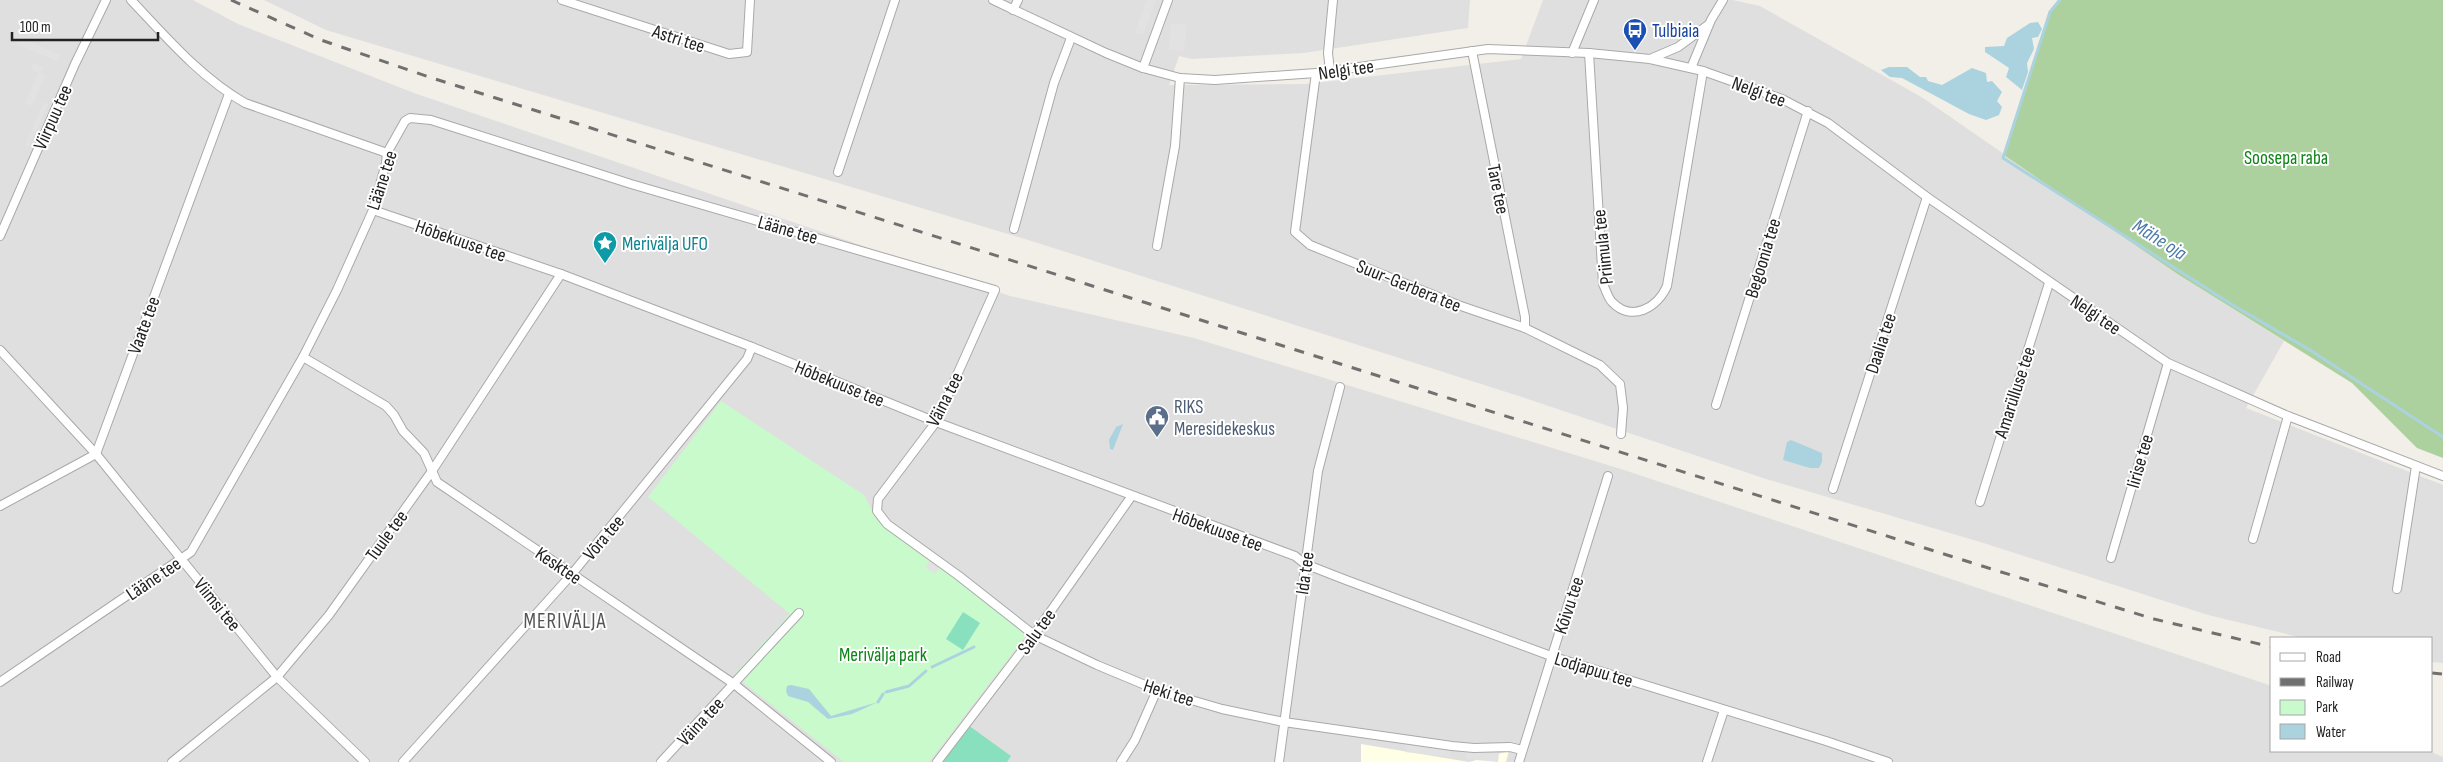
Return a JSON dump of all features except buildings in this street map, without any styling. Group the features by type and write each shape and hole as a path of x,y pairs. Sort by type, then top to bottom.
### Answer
{"street":[{"name":"Viirpuu tee","path":"0,236 75,64 106,0"},
{"path":"132,0 170,42 229,94 245,103 387,153"},
{"name":"Astri tee","path":"562,0 729,54 747,52 750,0"},
{"path":"838,172 895,0"},
{"name":"Nelgi tee","path":"993,0 1071,38 1143,68 1180,78 1215,80 1316,74 1488,49 1589,53 1650,59 1704,72 1782,99 1828,123 1927,197 2049,283 2168,363 2288,416 2443,476"},
{"path":"1013,10 1018,0"},
{"path":"1143,68 1168,0"},
{"path":"1330,71 1328,53 1333,0"},
{"path":"1572,52 1594,0"},
{"path":"1691,68 1708,25 1723,0"},
{"path":"1650,59 1678,47 1708,25"},
{"path":"1014,229 1054,83 1071,38"},
{"name":"Tare tee","path":"1472,51 1525,317 1525,328"},
{"name":"Priimula tee","path":"1589,53 1603,284 1613,303 1629,312 1639,312 1655,305 1667,286 1704,72"},
{"name":"Suur-Gerbera tee","path":"1316,74 1295,232 1310,245 1458,305 1525,328 1600,365 1620,384 1623,408 1621,434"},
{"path":"1157,246 1175,146 1180,78"},
{"name":"Vaate tee","path":"96,454 229,94"},
{"name":"Begoonia tee","path":"1716,405 1808,111"},
{"name":"Lääne tee","path":"0,682 182,560 191,552 303,357 337,290 372,210 386,163 387,153 405,121 410,118 431,120 631,184 995,290"},
{"name":"Daalia tee","path":"1833,489 1927,197"},
{"name":"Hõbekuuse tee","path":"372,210 561,274 752,347 936,422 1131,497 1295,556 1305,564"},
{"name":"Tuule tee","path":"172,762 278,676 332,611 432,471 561,274"},
{"name":"Amarülluse tee","path":"1980,502 2049,283"},
{"name":"Väina tee","path":"878,500 936,422 995,290"},
{"name":"Võra tee","path":"403,762 572,574 710,407 747,359 752,347"},
{"name":"Viimsi tee","path":"0,350 96,454 278,676 365,762"},
{"name":"Kesktee","path":"303,357 386,406 403,431 424,453 437,482 734,684 831,762"},
{"name":"Iirise tee","path":"2111,558 2168,363"},
{"name":"Ida tee","path":"1279,762 1318,471 1340,387"},
{"path":"2253,539 2288,416"},
{"path":"0,506 96,454"},
{"path":"2396,589 2416,466"},
{"name":"Kõivu tee","path":"1519,762 1608,476"},
{"name":"Salu tee","path":"937,762 1034,635 1131,497"},
{"name":"Heki tee","path":"878,500 878,511 887,524 952,571 1034,635 1096,665 1157,690 1222,709 1284,722 1452,746 1474,748 1510,747 1522,750"},
{"name":"Lodjapuu tee","path":"1305,564 1551,656 1826,740 1876,760 1888,762"},
{"name":"Väina tee","path":"661,762 798,613"},
{"path":"1121,762 1134,740 1157,690"},
{"path":"1708,762 1724,710"}],"shaded area":[{"path":"0,0 193,0 238,24 414,93 1010,296 1194,338 1624,470 2270,685 2270,752 2431,752 2443,757 2443,762 0,762"},
{"path":"264,0 1470,0 1468,28 1304,53 1192,59 1179,56 1169,85 1306,84 1521,59 1543,0 1733,0 1760,6 1923,98 2179,275 2284,341 2246,408 2443,485 2443,663 2433,662 2433,637 2299,637 2208,615 1977,541 1766,479 1522,397 1025,239 326,30"},
{"path":"1147,0 1156,0 1143,35 1135,32"},
{"path":"1171,23 1187,25 1184,51 1169,50"},
{"path":"19,37 60,55 57,61 16,44"},
{"path":"33,63 43,67 41,73 45,76 32,106 25,103 38,73 31,69"},
{"path":"44,102 48,104 29,147 25,145"},
{"path":"930,560 939,568 935,574 925,567"},
{"path":"1361,744 1469,762 1361,762"},
{"path":"1405,744 1451,749 1450,757 1405,752"},
{"path":"1466,751 1499,753 1498,762 1466,759"},
{"path":"1509,751 1506,762 1469,762"}],"green space":[{"name":"Soosepa raba","path":"2058,0 2443,0 2443,458 2417,448 2352,383 2179,275 2004,155 2049,11"},
{"name":"Merivälja park","path":"721,401 864,495 877,520 1028,633 929,762 844,762 734,675 790,614 648,497"},
{"path":"963,612 980,623 963,650 946,639"},
{"path":"968,725 1011,756 1007,762 940,762"}],"water":[{"path":"2038,22 2042,29 2038,37 2032,38 2034,49 2027,63 2028,72 2022,90 2006,77 2009,68 1985,52 1985,47 2004,46 2007,38 2030,23"},
{"path":"1889,67 1907,67 1920,77 1926,77 1928,81 1942,85 1972,68 1986,73 1987,82 1992,81 2002,92 1997,101 2002,107 1999,115 1986,120 1969,114 1902,78 1890,77 1881,70"},
{"path":"1123,424 1113,450 1110,449 1109,440 1116,427"},
{"path":"1791,440 1822,453 1822,462 1819,468 1810,468 1783,460 1787,442"},
{"path":"791,685 809,689 831,716 878,702 852,714 828,719 808,702 788,696 787,686"}],"waterway":[{"name":"Mähe oja","path":"2060,0 2050,12 2003,158 2231,304 2310,350 2443,437"},
{"path":"932,667 974,647"},
{"path":"886,692 909,686 926,671"},
{"path":"878,702 883,694"}],"railway":[{"path":"231,0 321,40 432,78 1998,571 2154,619 2270,647"},
{"path":"2433,673 2443,674"}],"place":[{"name":"Tulbiaia","path":"1635,51"},
{"name":"Merivälja UFO","path":"605,264"},
{"name":"RIKS Meresidekeskus","path":"1157,438"}],"district":[{"name":"MERIVÄLJA","path":"565,621"}]}
